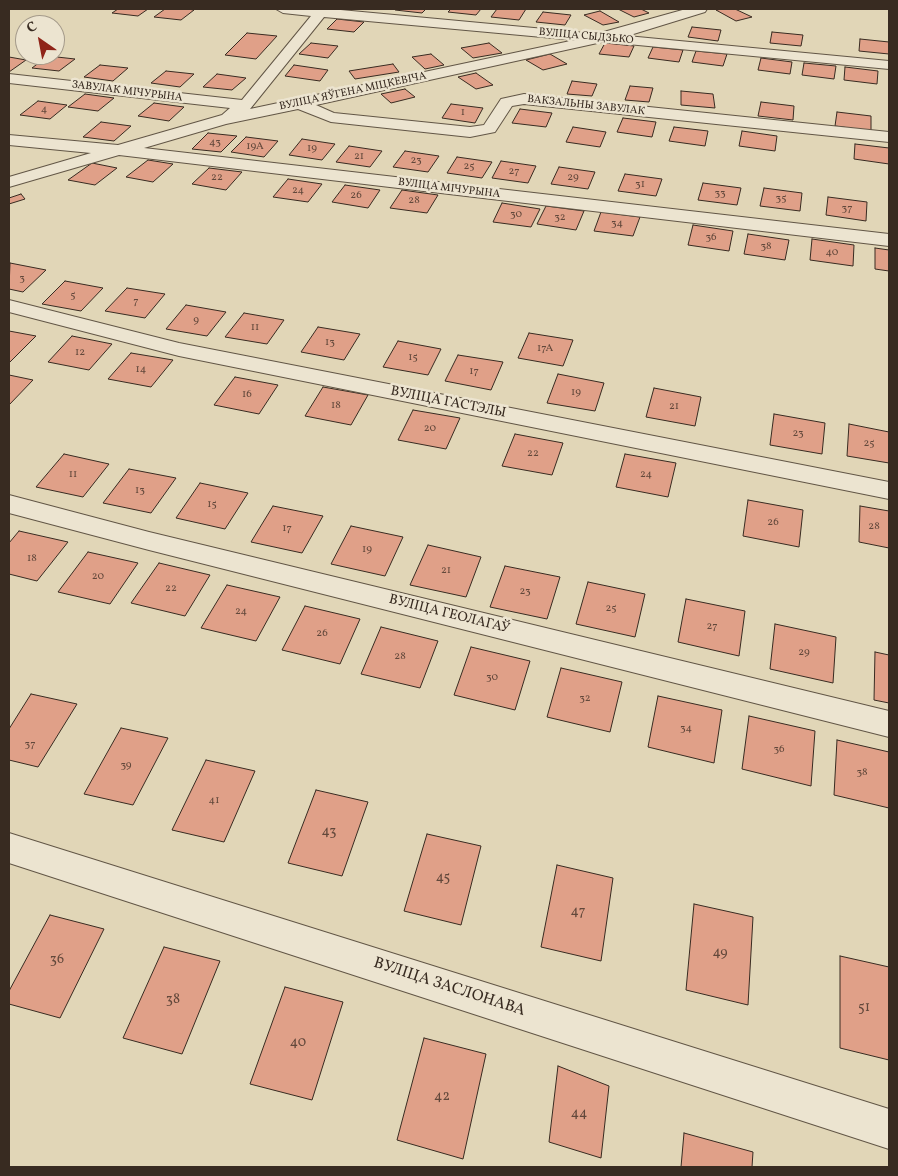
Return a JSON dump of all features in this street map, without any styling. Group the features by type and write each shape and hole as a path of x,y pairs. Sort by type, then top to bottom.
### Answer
{"street":[{"name":"ВУЛІЦА СЫДЗЬКО","path":"283,9 321,11 889,65"},
{"name":"ВУЛІЦА ЯЎГЕНА МІЦКЕВІЧА","path":"9,182 223,120 604,38 700,9"},
{"path":"223,120 246,105 321,11"},
{"name":"ЗАВУЛАК МІЧУРЫНА","path":"9,78 246,105"},
{"name":"ВАКЗАЛЬНЫ ЗАВУЛАК","path":"301,104 331,117 470,132 489,129 507,102 524,99 889,137"},
{"name":"ВУЛІЦА МІЧУРЫНА","path":"9,140 116,150 889,240"},
{"name":"ВУЛІЦА ГАСТЭЛЫ","path":"9,306 179,349 889,491"},
{"name":"ВУЛІЦА ГЕОЛАГАЎ","path":"9,504 149,541 889,724"},
{"name":"ВУЛІЦА ЗАСЛОНАВА","path":"9,848 889,1129"}],"building":[{"path":"118,9 148,9 138,16 112,13"},
{"path":"165,9 194,10 181,20 154,17"},
{"path":"396,9 426,9 422,13"},
{"path":"451,9 481,9 476,15 448,12"},
{"path":"497,9 526,9 519,20 491,17"},
{"path":"618,9 641,9 649,13 634,17"},
{"path":"735,9 752,17 736,21 716,10"},
{"path":"600,11 619,22 603,25 584,15"},
{"path":"543,12 571,15 565,25 536,22"},
{"path":"337,19 364,22 354,32 327,29"},
{"path":"692,27 721,30 718,41 688,37"},
{"path":"772,32 803,35 801,46 770,43"},
{"path":"247,33 277,36 256,59 225,55"},
{"path":"860,39 889,42 889,54 859,51"},
{"path":"311,43 338,46 328,58 299,54"},
{"path":"489,43 502,53 473,58 461,48"},
{"path":"605,43 634,46 629,57 599,54"},
{"path":"653,47 683,50 679,62 648,58"},
{"path":"696,51 727,54 723,66 692,62"},
{"path":"431,54 444,65 425,69 412,57"},
{"path":"550,54 567,64 543,70 526,60"},
{"path":"9,57 15,58 15,65 19,65 9,72"},
{"path":"65,58 75,59 59,71 32,68 36,65 65,65"},
{"path":"761,58 792,62 790,74 758,70"},
{"path":"804,63 836,66 834,79 802,75"},
{"path":"393,64 399,72 355,79 349,71"},
{"path":"100,65 128,68 113,81 84,77"},
{"path":"294,65 328,70 320,81 285,76"},
{"path":"845,67 878,71 877,84 844,80"},
{"path":"166,71 194,74 180,87 151,83"},
{"path":"476,73 493,85 476,89 458,77"},
{"path":"217,74 246,78 232,90 203,87"},
{"path":"572,81 597,84 592,96 567,94"},
{"path":"630,86 653,88 649,102 625,100"},
{"path":"405,89 415,97 391,103 381,94"},
{"path":"681,91 713,94 715,108 681,105"},
{"path":"85,94 114,98 98,111 68,107"},
{"path":"38,101 67,105 50,119 20,115"},
{"path":"761,102 794,106 793,120 758,116"},
{"path":"154,103 184,107 169,121 138,116"},
{"path":"451,104 483,108 475,123 442,118"},
{"path":"520,109 552,113 546,127 512,123"},
{"path":"837,112 871,116 871,131 835,126"},
{"path":"623,118 656,122 652,137 617,132"},
{"path":"101,122 131,126 114,141 83,137"},
{"path":"573,127 606,132 600,147 566,142"},
{"path":"674,127 708,131 705,146 669,141"},
{"path":"742,131 777,136 775,151 739,146"},
{"path":"208,133 237,136 221,152 192,149"},
{"path":"246,137 278,141 264,157 231,152"},
{"path":"302,139 335,144 322,160 289,155"},
{"path":"855,144 889,148 889,164 854,159"},
{"path":"349,146 382,151 370,167 336,162"},
{"path":"405,151 439,156 428,172 393,167"},
{"path":"457,157 492,162 482,178 447,173"},
{"path":"148,160 173,164 153,182 126,177"},
{"path":"501,161 536,166 528,183 492,178"},
{"path":"92,163 117,168 95,185 68,180"},
{"path":"559,167 595,172 588,189 551,184"},
{"path":"209,168 242,172 226,190 192,184"},
{"path":"625,174 662,179 656,196 618,191"},
{"path":"288,179 322,184 308,202 273,197"},
{"path":"703,183 741,188 737,205 698,200"},
{"path":"345,185 380,190 368,208 332,202"},
{"path":"764,188 802,193 800,211 760,206"},
{"path":"402,190 438,195 427,213 390,208"},
{"path":"21,194 25,199 9,204 9,198"},
{"path":"828,197 867,202 866,221 826,215"},
{"path":"502,203 540,209 531,227 493,222"},
{"path":"546,206 584,211 576,230 537,224"},
{"path":"601,212 640,217 633,236 594,231"},
{"path":"693,225 733,231 729,251 688,245"},
{"path":"748,234 789,240 785,260 744,254"},
{"path":"812,239 854,245 853,266 810,260"},
{"path":"875,248 889,250 889,271 875,269"},
{"path":"10,263 46,270 23,292 9,289"},
{"path":"65,281 103,288 81,311 42,304"},
{"path":"127,288 165,294 145,318 105,311"},
{"path":"186,305 226,312 207,336 166,329"},
{"path":"244,313 284,320 267,344 225,337"},
{"path":"318,327 360,334 344,360 301,352"},
{"path":"9,331 36,336 10,362 9,362"},
{"path":"529,333 573,340 563,366 518,358"},
{"path":"72,336 112,344 89,370 48,362"},
{"path":"398,341 441,349 428,375 383,367"},
{"path":"131,353 173,360 151,387 108,379"},
{"path":"458,355 503,362 491,390 445,381"},
{"path":"558,374 604,383 595,411 547,403"},
{"path":"9,375 33,380 9,405"},
{"path":"235,377 278,385 259,414 214,405"},
{"path":"323,387 368,395 351,425 305,416"},
{"path":"654,388 701,397 695,426 646,417"},
{"path":"413,410 460,418 446,449 398,440"},
{"path":"774,414 825,423 822,454 770,445"},
{"path":"849,424 889,432 889,463 847,456"},
{"path":"515,434 563,443 552,475 502,466"},
{"path":"64,454 109,464 83,497 36,487"},
{"path":"625,454 676,463 668,497 616,487"},
{"path":"129,469 176,478 151,513 103,503"},
{"path":"200,483 248,493 225,529 176,518"},
{"path":"748,500 803,510 799,547 743,536"},
{"path":"273,506 323,516 302,553 251,542"},
{"path":"860,506 889,511 889,548 859,542"},
{"path":"351,526 403,537 385,576 331,564"},
{"path":"19,531 68,542 37,581 9,574 9,543"},
{"path":"428,545 481,557 466,597 410,585"},
{"path":"88,552 138,563 110,604 58,592"},
{"path":"159,563 210,575 185,616 131,603"},
{"path":"505,566 560,577 547,619 490,607"},
{"path":"588,582 645,594 635,637 576,624"},
{"path":"227,585 280,597 256,641 201,628"},
{"path":"686,599 745,611 739,656 678,642"},
{"path":"305,606 360,619 340,664 282,650"},
{"path":"775,624 836,637 833,683 770,669"},
{"path":"381,627 438,641 420,688 361,674"},
{"path":"471,647 530,661 515,710 454,695"},
{"path":"875,652 889,655 889,703 874,700"},
{"path":"561,668 622,682 610,732 547,717"},
{"path":"31,694 77,704 38,767 9,760 9,729"},
{"path":"658,696 722,710 714,763 648,747"},
{"path":"749,716 815,731 811,786 742,769"},
{"path":"121,728 168,738 133,805 84,794"},
{"path":"837,740 889,752 889,808 834,795"},
{"path":"206,760 255,771 224,842 172,830"},
{"path":"316,790 368,802 342,876 288,863"},
{"path":"427,834 481,846 461,925 404,911"},
{"path":"557,865 613,878 601,961 541,947"},
{"path":"694,904 753,917 748,1005 686,990"},
{"path":"50,915 104,929 60,1018 9,1004 9,991"},
{"path":"164,947 220,961 182,1054 123,1038"},
{"path":"840,956 889,967 889,1060 840,1048"},
{"path":"285,987 343,1002 312,1100 250,1084"},
{"path":"424,1038 486,1054 463,1159 397,1140"},
{"path":"558,1066 609,1086 601,1158 549,1142"},
{"path":"684,1133 753,1152 752,1167 681,1167"}]}
